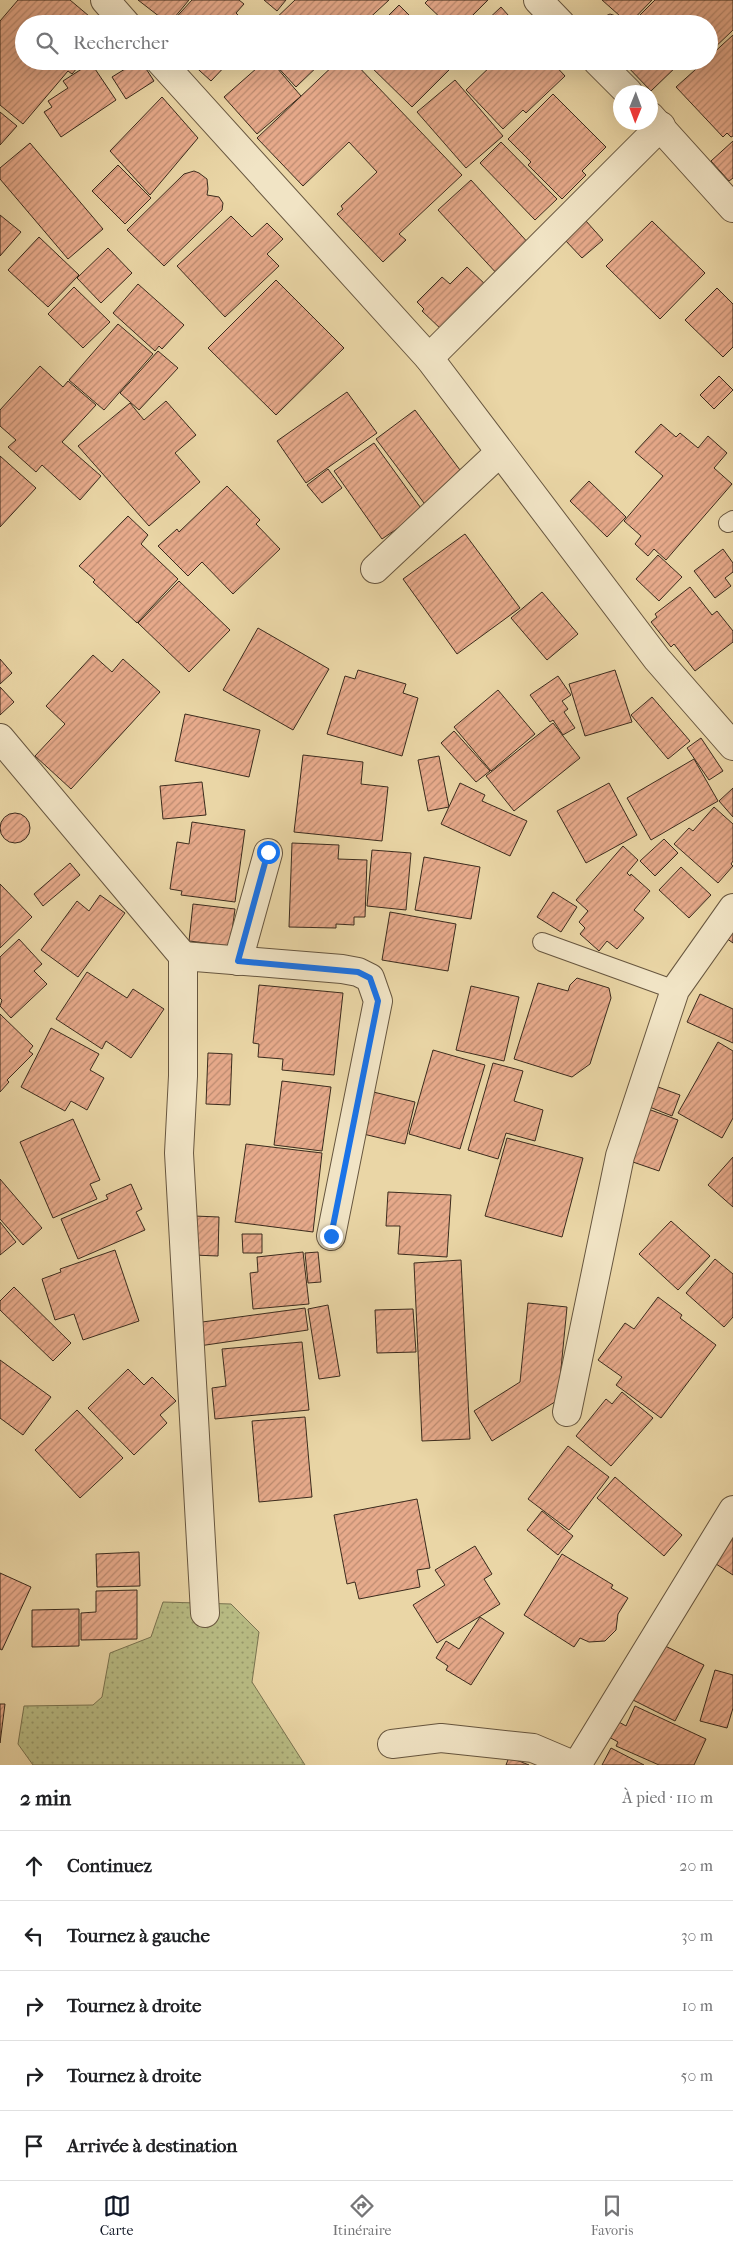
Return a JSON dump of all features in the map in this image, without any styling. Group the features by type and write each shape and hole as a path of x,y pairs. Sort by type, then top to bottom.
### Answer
{"street":[{"path":"105,0 118,15"},
{"path":"538,0 552,15"},
{"path":"168,70 429,358 499,453 657,659 733,746"},
{"path":"606,70 621,85"},
{"path":"658,123 733,208"},
{"path":"429,358 647,130"},
{"path":"375,569 499,453"},
{"path":"0,738 183,956 183,1076 179,1154 205,1613"},
{"path":"238,961 268,852"},
{"path":"567,1412 620,1156 675,990 733,908"},
{"path":"183,956 358,972 370,978 378,1001 331,1236"},
{"path":"577,1765 733,1510"},
{"path":"392,1744 441,1738 533,1748 572,1765"}],"lane":[{"path":"542,942 675,990"}],"green space":[{"path":"163,1602 231,1604 259,1632 252,1682 305,1765 33,1765 18,1744 24,1706 93,1705 102,1697 110,1653 151,1637"}],"building":[{"path":"18,0 70,0 88,15 15,15 15,70 75,70 72,74 68,71 23,124 0,105 0,21"},
{"path":"138,0 189,0 176,15 157,15"},
{"path":"192,0 239,0 244,4 236,13 238,15 178,15"},
{"path":"264,0 286,0 277,11"},
{"path":"295,0 389,0 373,15 279,15"},
{"path":"428,0 488,0 473,15 438,15 425,3"},
{"path":"602,0 652,0 638,15 619,15"},
{"path":"655,0 733,0 733,30 718,44 718,15 640,15"},
{"path":"399,5 409,15 389,15"},
{"path":"501,7 508,15 493,15"},
{"path":"733,35 733,136 731,137 727,133 723,137 676,87 695,70 718,70 718,49"},
{"path":"80,70 96,70 116,100 61,137 44,112 52,107 48,101 68,88 63,81"},
{"path":"123,70 147,70 154,81 126,99 112,77"},
{"path":"199,70 221,70 211,81"},
{"path":"255,70 279,70 301,96 257,134 224,97"},
{"path":"280,70 314,70 296,87"},
{"path":"329,70 362,70 462,175 399,234 406,240 383,262 337,214 343,209 341,206 377,172 349,142 303,186 257,138"},
{"path":"374,70 449,70 412,107"},
{"path":"487,70 559,70 565,76 526,113 523,110 503,129 466,90"},
{"path":"631,70 673,70 657,85 645,85"},
{"path":"455,80 503,136 466,168 417,112"},
{"path":"553,94 606,147 582,171 586,175 562,199 528,165 531,162 508,139"},
{"path":"162,97 198,138 150,195 110,151"},
{"path":"0,112 17,126 0,145"},
{"path":"733,141 733,178 729,181 711,161"},
{"path":"501,142 557,199 535,220 480,163"},
{"path":"30,143 103,229 68,259 0,179 0,168"},
{"path":"118,165 151,198 125,224 92,191"},
{"path":"194,171 207,179 207,195 219,197 223,203 222,210 164,266 127,230 184,174"},
{"path":"471,180 531,246 499,276 438,210"},
{"path":"0,215 21,232 0,256"},
{"path":"231,216 252,237 267,223 283,239 267,254 279,266 225,317 177,266"},
{"path":"586,221 603,240 582,258 565,240"},
{"path":"652,221 705,273 660,319 606,266"},
{"path":"39,237 79,275 48,307 8,270"},
{"path":"108,248 132,273 101,303 77,278"},
{"path":"467,267 488,287 443,331 422,311 424,309 417,302 442,277 450,284"},
{"path":"276,280 344,348 276,415 208,348"},
{"path":"138,284 184,325 162,349 159,346 155,351 113,313"},
{"path":"74,287 110,322 83,348 48,314"},
{"path":"717,288 733,304 733,347 723,357 685,320"},
{"path":"118,324 153,354 104,410 69,380"},
{"path":"158,351 178,368 139,410 120,393"},
{"path":"40,366 63,387 68,381 96,405 62,442 101,476 80,500 42,465 36,472 8,447 16,440 0,426 0,410"},
{"path":"719,376 733,390 714,409 700,395"},
{"path":"347,392 377,433 306,483 277,441"},
{"path":"166,401 196,435 175,453 200,482 149,526 78,446 130,403 144,420"},
{"path":"415,410 466,478 427,507 376,439"},
{"path":"661,424 676,437 680,433 698,448 708,436 727,453 714,468 732,484 666,560 654,549 648,556 635,544 641,536 624,521 663,476 635,452"},
{"path":"374,443 423,511 382,539 334,471"},
{"path":"0,456 36,488 0,527"},
{"path":"328,469 342,488 322,503 307,485"},
{"path":"589,481 626,517 607,537 570,501"},
{"path":"227,486 260,520 256,524 280,549 233,594 202,562 188,576 158,546 177,529 179,532"},
{"path":"128,516 148,535 141,544 178,579 137,623 93,582 95,580 79,566"},
{"path":"465,534 520,608 457,654 403,579"},
{"path":"723,549 733,563 733,572 725,578 731,586 715,598 694,571"},
{"path":"658,555 682,577 659,601 636,579"},
{"path":"179,581 230,630 189,672 138,623"},
{"path":"690,587 712,615 717,611 733,631 733,642 695,671 674,644 671,647 651,622 657,617 655,614"},
{"path":"542,592 578,634 547,660 511,618"},
{"path":"258,628 329,669 293,730 223,690"},
{"path":"93,655 112,672 123,659 160,692 71,789 35,756 65,724 46,706"},
{"path":"0,659 12,673 0,684"},
{"path":"358,670 406,684 403,693 418,698 402,756 327,734 345,676 355,679"},
{"path":"615,670 632,722 585,736 569,684"},
{"path":"558,676 571,695 562,701 568,709 564,712 575,728 563,735 553,720 550,722 530,695"},
{"path":"0,687 14,702 0,715"},
{"path":"498,690 535,734 491,771 454,727"},
{"path":"652,697 690,741 668,759 631,715"},
{"path":"185,714 260,730 249,777 175,761"},
{"path":"553,723 580,758 514,811 486,776"},
{"path":"454,731 490,771 476,782 441,743"},
{"path":"701,738 723,771 709,780 687,748"},
{"path":"303,755 363,762 361,784 388,787 382,841 294,832"},
{"path":"439,756 449,807 428,811 418,760"},
{"path":"694,759 718,801 651,840 627,798"},
{"path":"202,782 206,815 163,819 160,786"},
{"path":"460,783 485,795 482,801 527,821 510,856 441,824"},
{"path":"609,783 637,835 586,863 557,811"},
{"path":"733,788 733,817 719,801"},
{"path":"714,807 733,824 733,861 731,864 733,866 718,883 674,844 689,828 693,831"},
{"path":"15,813 26,817 30,828 26,839 15,843 4,839 0,828 4,817"},
{"path":"192,822 245,830 235,902 181,895 182,891 170,889 177,842 189,844"},
{"path":"664,839 678,853 655,876 640,861"},
{"path":"292,843 339,845 338,859 367,860 365,917 354,917 354,925 336,924 336,928 289,927"},
{"path":"623,846 638,860 627,873 630,876 631,874 650,891 634,910 644,918 617,949 607,941 599,951 580,934 585,928 579,922 588,911 576,900"},
{"path":"372,850 411,853 406,910 367,906"},
{"path":"424,857 480,867 471,919 415,910"},
{"path":"70,863 80,875 43,906 34,894"},
{"path":"681,867 711,895 689,918 659,890"},
{"path":"0,884 32,917 0,948"},
{"path":"553,892 577,907 561,932 537,917"},
{"path":"100,895 125,913 78,977 41,950 77,901 89,911"},
{"path":"193,904 235,909 230,946 189,941"},
{"path":"390,912 456,924 448,971 382,960"},
{"path":"733,926 733,943 726,938"},
{"path":"19,939 42,964 34,971 47,984 11,1018 0,1006 2,1000 0,998 0,957"},
{"path":"87,972 127,998 133,989 164,1009 131,1058 106,1041 102,1049 56,1019"},
{"path":"577,978 609,988 611,998 590,1064 572,1077 514,1059 538,983 568,991 570,985"},
{"path":"259,985 343,993 334,1075 282,1070 283,1059 258,1057 259,1044 253,1043"},
{"path":"471,986 519,997 504,1061 456,1050"},
{"path":"700,994 733,1009 733,1043 687,1022"},
{"path":"0,1014 33,1046 29,1051 33,1054 7,1080 9,1082 0,1092"},
{"path":"51,1028 99,1054 90,1070 104,1078 87,1110 71,1101 65,1111 21,1087"},
{"path":"718,1042 733,1051 733,1118 722,1138 678,1113"},
{"path":"433,1050 485,1065 460,1149 409,1134"},
{"path":"208,1053 232,1054 230,1105 206,1104"},
{"path":"493,1063 523,1071 514,1101 543,1110 535,1141 506,1133 498,1159 468,1150"},
{"path":"282,1081 331,1087 322,1151 274,1145"},
{"path":"650,1084 680,1095 672,1116 642,1104"},
{"path":"365,1090 415,1102 405,1144 355,1132"},
{"path":"648,1109 678,1120 659,1171 630,1161"},
{"path":"73,1119 100,1180 90,1184 97,1199 53,1218 20,1142"},
{"path":"507,1138 583,1158 562,1237 485,1216"},
{"path":"246,1144 322,1153 313,1232 235,1222"},
{"path":"733,1157 733,1207 708,1185"},
{"path":"0,1179 42,1228 23,1245 0,1219"},
{"path":"131,1184 142,1209 136,1212 145,1230 78,1259 61,1219 108,1199 106,1195"},
{"path":"388,1192 451,1195 447,1257 398,1254 400,1226 386,1226"},
{"path":"194,1216 219,1217 218,1256 193,1255"},
{"path":"671,1221 710,1256 678,1290 639,1254"},
{"path":"0,1222 16,1242 0,1255"},
{"path":"242,1234 262,1234 262,1253 243,1253"},
{"path":"115,1250 139,1321 83,1340 74,1314 55,1320 42,1279 61,1272 60,1269"},
{"path":"303,1252 309,1304 253,1309 250,1273 258,1272 257,1257"},
{"path":"318,1252 321,1282 308,1283 305,1253"},
{"path":"715,1259 733,1274 733,1317 724,1327 686,1293"},
{"path":"461,1260 470,1439 422,1441 414,1263"},
{"path":"14,1287 71,1343 53,1361 0,1310 0,1301"},
{"path":"658,1297 682,1315 680,1318 716,1345 661,1418 616,1385 622,1377 598,1360 625,1323 634,1329"},
{"path":"528,1303 567,1307 558,1400 492,1441 474,1411 520,1382"},
{"path":"328,1305 340,1376 319,1379 308,1309"},
{"path":"305,1308 308,1330 199,1346 195,1323"},
{"path":"413,1309 416,1352 377,1353 375,1310"},
{"path":"302,1342 309,1410 215,1419 212,1388 226,1386 222,1349"},
{"path":"0,1360 51,1397 23,1435 0,1418"},
{"path":"128,1369 144,1385 152,1377 176,1401 160,1415 167,1423 134,1455 88,1408"},
{"path":"622,1392 653,1418 611,1466 576,1436 606,1399 612,1404"},
{"path":"77,1410 123,1458 80,1498 35,1450"},
{"path":"305,1417 312,1497 259,1502 252,1421"},
{"path":"568,1446 609,1477 569,1530 528,1499"},
{"path":"615,1477 682,1535 664,1556 597,1498"},
{"path":"417,1499 430,1568 417,1570 420,1587 359,1599 355,1582 347,1584 334,1515"},
{"path":"542,1511 573,1536 558,1555 527,1530"},
{"path":"728,1535 733,1539 733,1575 710,1560"},
{"path":"475,1546 492,1574 484,1579 500,1604 437,1643 413,1605 445,1585 435,1570"},
{"path":"139,1552 140,1586 97,1587 96,1554"},
{"path":"562,1554 613,1585 611,1588 628,1598 618,1614 616,1630 605,1641 589,1642 580,1638 574,1647 524,1615"},
{"path":"0,1573 31,1587 2,1650 0,1649"},
{"path":"137,1590 137,1639 81,1640 81,1613 96,1612 96,1591"},
{"path":"79,1609 79,1646 32,1647 32,1610"},
{"path":"480,1617 504,1633 471,1685 446,1670 448,1666 436,1658 446,1641 459,1649"},
{"path":"659,1643 704,1665 675,1721 631,1699"},
{"path":"715,1670 733,1675 733,1708 727,1728 700,1721"},
{"path":"0,1704 5,1704 0,1743"},
{"path":"635,1706 706,1739 694,1765 659,1765 616,1746 618,1742 609,1737 617,1721 626,1726"},
{"path":"611,1748 644,1765 602,1765"},
{"path":"509,1757 529,1765 506,1765"}],"route":[{"path":"268,852 238,961 342,969 358,972 370,978 378,1001 331,1236"}]}
